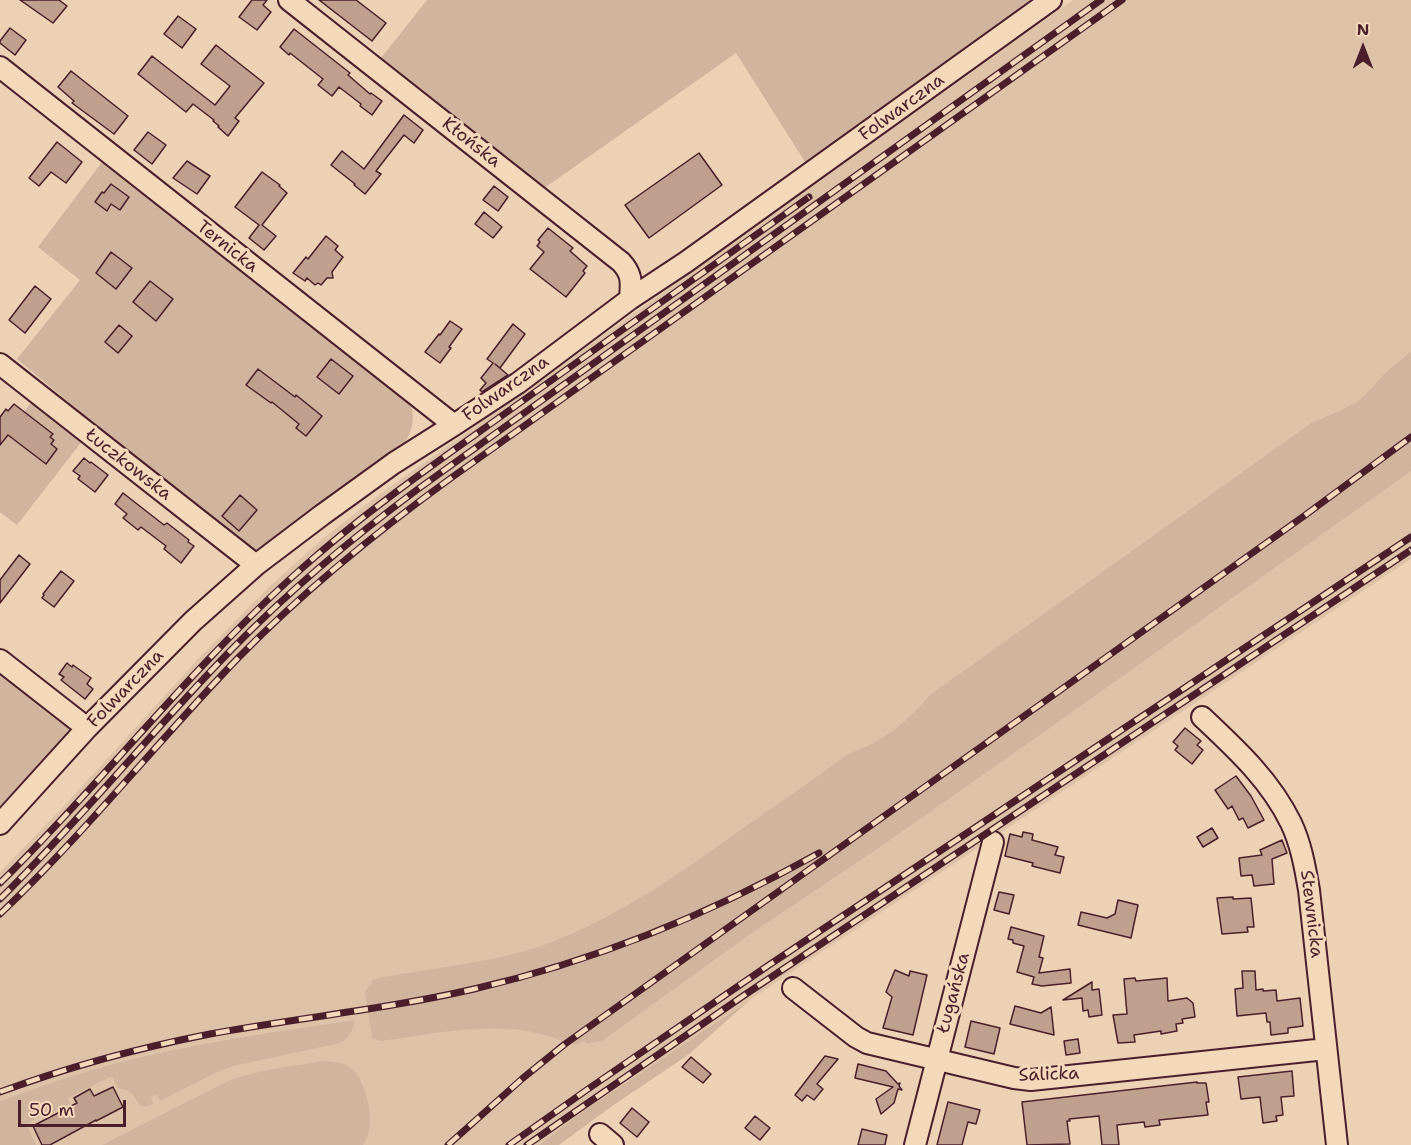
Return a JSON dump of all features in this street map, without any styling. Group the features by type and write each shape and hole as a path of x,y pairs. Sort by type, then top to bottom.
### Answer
{"street":[{"name":"Kłońska","path":"289,0 621,262 628,269 631,280 630,299"},
{"name":"Folwarczna","path":"0,824 87,729 193,621 256,565 394,463 518,382 630,299 686,262 1052,0"},
{"name":"Ternicka","path":"0,68 454,425"},
{"name":"Łuczkowska","path":"0,364 256,565"},
{"path":"0,660 87,729"},
{"name":"Stewnicka","path":"1202,717 1250,763 1276,798 1291,824 1304,862 1337,1145"},
{"name":"Ługańska","path":"915,1145 993,842"},
{"name":"Salicka","path":"793,988 867,1043 1031,1080 1326,1048"}],"shaded area":[{"path":"427,0 1036,0 807,165 736,53 543,189 377,63"},
{"path":"1073,0 1411,0 1411,559 582,1112 539,1145 0,1145 0,872 64,806 199,658 270,586 320,541 376,497"},
{"path":"102,162 408,398 411,405 412,425 408,438 399,449 261,555 248,552 17,359 80,280 38,247"},
{"path":"1411,352 1411,471 880,847 746,937 602,1041 587,1044 584,1041 575,1044 565,1039 562,1041 540,1034 495,1029 472,1029 380,1041 372,1038 365,992 373,980 497,958 538,947 593,924 644,896 842,758 891,732 930,695 1311,423 1357,402 1387,371"},
{"path":"32,401 83,440 17,525 0,512 0,445"},
{"path":"0,670 75,727 0,818"},
{"path":"750,1000 688,1055 559,1145 539,1145 582,1112"},
{"path":"355,1020 350,1034 340,1043 233,1066 160,1101 157,1095 151,1097 153,1104 144,1107 140,1106 131,1093 118,1088 113,1078 110,1077 68,1098 70,1104 26,1124 36,1145 0,1145 0,1101 88,1071 146,1056 235,1038"},
{"path":"323,1061 348,1066 363,1085 368,1101 370,1125 363,1145 102,1145 228,1081 263,1071"}],"building":[{"path":"20,0 59,0 67,6 53,23"},
{"path":"252,0 267,0 263,5 271,12 257,30 239,17"},
{"path":"319,0 356,0 386,23 372,41"},
{"path":"178,16 196,29 182,48 164,34"},
{"path":"10,28 26,40 15,55 0,43"},
{"path":"294,29 350,73 348,75 370,94 382,101 372,115 339,87 332,96 318,85 323,79 280,47"},
{"path":"216,45 264,83 235,118 239,121 228,136 214,120 193,104 186,112 138,74 152,56 215,105 230,86 201,64"},
{"path":"71,71 128,116 114,134 72,103 74,101 58,87"},
{"path":"404,115 423,130 414,143 404,135 376,171 381,174 365,194 331,165 342,151 364,169"},
{"path":"148,132 166,145 152,164 134,150"},
{"path":"57,142 82,162 66,183 51,172 39,186 29,178"},
{"path":"699,153 722,185 649,238 625,205"},
{"path":"187,161 210,176 197,194 173,178"},
{"path":"262,172 287,193 262,225 276,236 264,250 249,238 259,225 235,207"},
{"path":"111,184 129,197 120,210 111,204 107,211 95,202"},
{"path":"494,186 508,197 498,211 483,200"},
{"path":"484,212 502,227 493,238 475,224"},
{"path":"548,228 573,248 570,251 587,266 583,271 585,273 566,297 530,269 544,252 537,246 540,242 538,240"},
{"path":"326,236 338,246 335,250 343,257 332,272 333,278 327,278 321,285 318,283 315,285 307,278 305,281 293,273 306,257 308,259"},
{"path":"111,252 132,268 116,289 96,273"},
{"path":"150,281 173,299 156,321 133,302"},
{"path":"35,286 51,299 25,333 9,320"},
{"path":"450,321 462,329 440,363 425,352"},
{"path":"513,324 525,334 500,368 495,364 508,375 482,392 480,390 486,383 481,378 493,363 487,359"},
{"path":"119,325 132,336 118,353 105,342"},
{"path":"331,359 353,376 339,394 317,377"},
{"path":"258,369 322,416 306,436 296,428 299,424 246,385"},
{"path":"14,404 53,434 50,437 54,440 51,444 57,449 46,464 8,435 0,445 0,417"},
{"path":"84,458 108,475 95,492 78,479 80,476 73,471"},
{"path":"123,493 164,525 167,523 194,546 181,563 164,549 166,546 141,527 138,530 123,518 127,514 115,504"},
{"path":"240,495 257,510 239,531 222,516"},
{"path":"19,555 30,564 0,603 0,580"},
{"path":"61,571 74,581 54,607 42,598"},
{"path":"67,663 91,678 87,684 93,689 85,699 61,680 64,677 59,674"},
{"path":"1185,728 1201,741 1197,745 1203,750 1192,764 1175,750 1178,746 1173,742"},
{"path":"1236,776 1251,796 1264,820 1248,828 1243,818 1239,820 1232,806 1228,809 1215,790"},
{"path":"1212,828 1218,838 1203,847 1197,837"},
{"path":"1023,832 1033,834 1032,840 1058,847 1055,855 1064,857 1060,873 1005,856 1010,834 1022,837"},
{"path":"1282,840 1287,853 1272,859 1274,884 1254,886 1252,875 1241,876 1239,858 1262,855 1260,850"},
{"path":"999,892 1014,895 1009,914 994,910"},
{"path":"1233,897 1233,899 1251,898 1254,927 1247,927 1248,932 1222,934 1217,898"},
{"path":"1118,900 1138,905 1131,938 1078,925 1081,912 1107,918 1115,914"},
{"path":"1011,927 1044,936 1039,957 1043,958 1039,973 1070,969 1071,983 1042,986 1032,984 1034,977 1017,972 1024,946 1008,939"},
{"path":"895,970 909,976 910,971 927,975 913,1035 883,1028 892,997 886,992"},
{"path":"1242,971 1255,971 1256,990 1276,990 1277,1001 1300,998 1303,1026 1288,1028 1288,1033 1271,1035 1270,1022 1267,1022 1266,1013 1237,1016 1235,989 1243,988"},
{"path":"1135,978 1136,981 1167,978 1168,1001 1187,998 1193,1003 1195,1017 1182,1019 1183,1023 1176,1024 1177,1031 1134,1035 1135,1042 1118,1043 1113,1015 1127,1014 1124,979"},
{"path":"1092,982 1092,990 1099,989 1102,1015 1089,1017 1088,1010 1083,1011 1082,998 1063,1000"},
{"path":"1015,1006 1041,1013 1051,1007 1054,1035 1010,1024"},
{"path":"971,1021 1000,1028 994,1054 965,1047"},
{"path":"1078,1039 1080,1053 1066,1055 1064,1041"},
{"path":"825,1056 838,1059 817,1084 823,1089 814,1100 807,1095 802,1101 795,1095"},
{"path":"691,1057 711,1074 703,1083 682,1067"},
{"path":"858,1064 886,1071 898,1084 900,1083 902,1090 898,1089 894,1103 881,1114 876,1099 893,1087 855,1078"},
{"path":"1292,1071 1294,1096 1281,1097 1283,1115 1276,1116 1277,1121 1263,1123 1260,1097 1241,1099 1238,1077"},
{"path":"1197,1082 1206,1083 1209,1102 1206,1102 1208,1115 1159,1120 1160,1125 1145,1127 1144,1122 1117,1125 1119,1145 1102,1145 1099,1116 1069,1119 1070,1121 1067,1121 1070,1144 1027,1145 1022,1102"},
{"path":"113,1087 123,1107 50,1145 42,1145 33,1126 77,1103 74,1098 90,1089 94,1096"},
{"path":"948,1102 980,1110 976,1124 968,1122 962,1145 937,1145"},
{"path":"632,1108 649,1122 637,1137 620,1123"},
{"path":"755,1116 770,1128 760,1140 745,1128"},
{"path":"862,1129 887,1135 885,1145 858,1145"}],"railway":[{"path":"0,899 232,649 299,585 369,526 1101,0"},
{"path":"0,914 92,819 239,657 289,609 368,541 451,478 1122,0"},
{"path":"0,883 222,645 326,547 436,463 809,197"},
{"path":"448,1145 565,1044 1304,516 1411,437"},
{"path":"509,1145 769,965 1411,537"},
{"path":"527,1145 746,994 1411,550"},
{"path":"0,1092 77,1066 183,1039 408,1002 474,989 564,965 694,915 819,853"}]}
